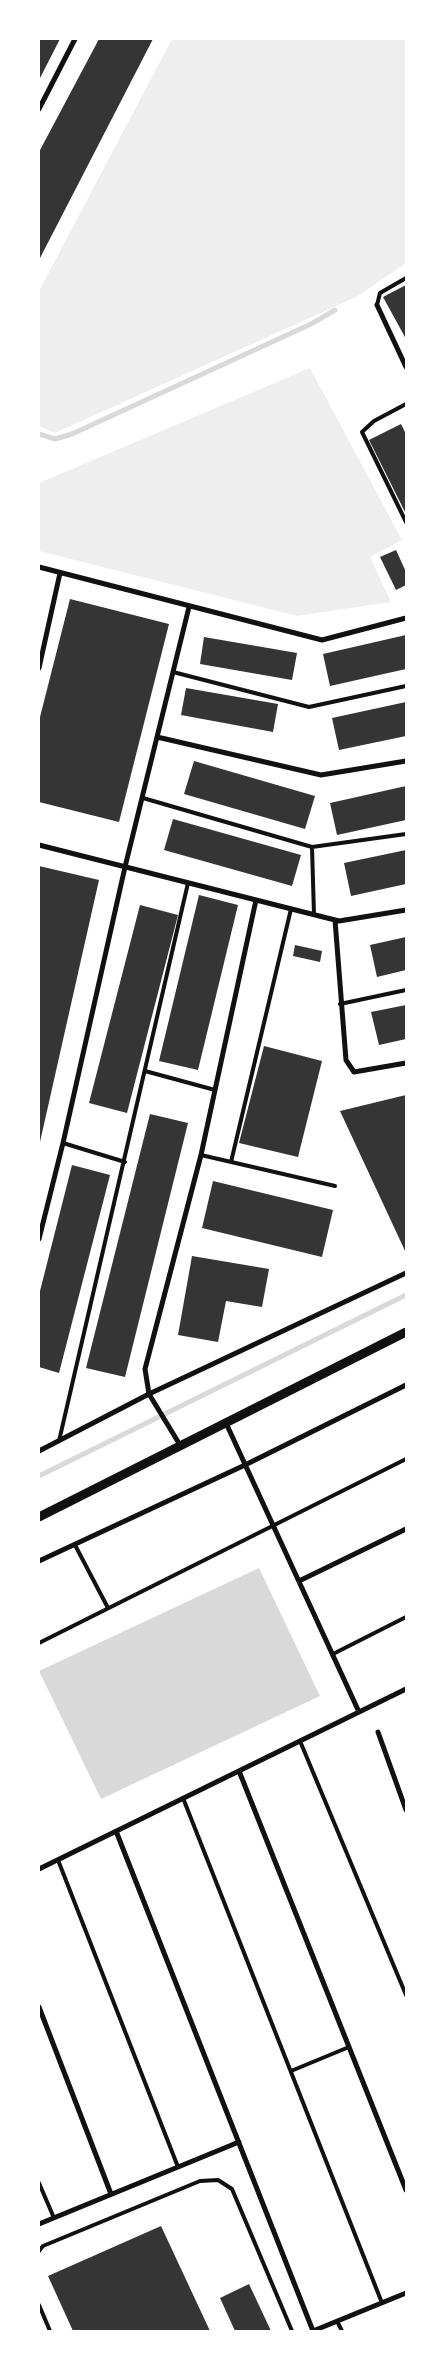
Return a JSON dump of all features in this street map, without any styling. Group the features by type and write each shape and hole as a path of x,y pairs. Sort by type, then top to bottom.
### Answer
{"street":[{"path":"39,109 75,39"},
{"path":"377,305 406,367"},
{"path":"39,567 322,640 406,618"},
{"path":"39,668 60,573"},
{"path":"39,1239 63,1143 125,867 189,607"},
{"path":"157,737 321,775 406,761"},
{"path":"39,845 335,920 406,910"},
{"path":"180,1444 149,1394 145,1368 201,1155 256,900"},
{"path":"335,920 340,1004 346,1060 354,1072 406,1064"},
{"path":"39,1451 149,1394 372,1291 406,1273"},
{"path":"39,1516 406,1332"},
{"path":"39,1561 245,1465 406,1386"},
{"path":"226,1423 359,1712"},
{"path":"299,1581 406,1529"},
{"path":"39,1869 406,1689"},
{"path":"378,1732 406,1810"},
{"path":"239,1771 406,2190"},
{"path":"116,1831 313,2331 406,2295"},
{"path":"39,2008 111,2194"},
{"path":"39,2224 239,2142"}],"lane":[{"path":"377,305 380,293 406,278"},
{"path":"406,404 374,421 362,432 406,522"},
{"path":"173,672 309,707 406,686"},
{"path":"142,798 312,847 406,834"},
{"path":"312,847 314,914"},
{"path":"58,1442 125,1162 188,883"},
{"path":"231,1162 290,908"},
{"path":"340,1004 406,990"},
{"path":"145,1071 215,1090"},
{"path":"63,1143 125,1162"},
{"path":"201,1155 335,1186"},
{"path":"39,1644 406,1459"},
{"path":"74,1545 108,1608"},
{"path":"333,1654 406,1617"},
{"path":"300,1741 406,1995"},
{"path":"183,1798 382,2303"},
{"path":"58,1860 178,2167"},
{"path":"291,2071 349,2047"},
{"path":"39,2251 43,2246 200,2181 218,2180 232,2189 292,2331"},
{"path":"39,2183 54,2218"},
{"path":"39,2305 50,2331"},
{"path":"337,2321 342,2331"}],"shaded area":[{"path":"172,39 406,39 406,263 358,296 55,433 39,426 39,291"},
{"path":"310,368 402,540 370,557 391,602 297,616 39,551 39,483"},
{"path":"259,1568 320,1696 101,1799 39,1671"}],"building":[{"path":"39,39 60,39 39,80"},
{"path":"99,39 153,39 39,260 39,152"},
{"path":"406,285 406,339 383,297"},
{"path":"401,424 406,434 406,514 369,440"},
{"path":"396,550 406,572 406,585 396,590 380,557"},
{"path":"70,599 169,624 119,822 39,802 39,721"},
{"path":"406,635 406,669 330,686 323,654"},
{"path":"204,637 297,653 292,680 200,664"},
{"path":"186,688 278,704 273,732 181,715"},
{"path":"406,702 406,736 339,750 332,718"},
{"path":"194,761 315,796 305,829 184,794"},
{"path":"406,786 406,820 337,835 330,803"},
{"path":"173,819 301,855 292,886 164,850"},
{"path":"406,850 406,884 351,896 344,863"},
{"path":"39,866 99,880 40,1142 39,1142"},
{"path":"199,895 238,905 198,1070 159,1061"},
{"path":"140,905 178,915 127,1113 89,1103"},
{"path":"406,937 406,970 377,977 370,945"},
{"path":"295,945 322,951 320,962 293,956"},
{"path":"406,1005 406,1039 379,1045 371,1012"},
{"path":"264,1046 322,1061 298,1157 239,1143"},
{"path":"406,1095 406,1253 340,1111"},
{"path":"150,1114 188,1123 125,1377 86,1368"},
{"path":"72,1165 110,1175 59,1373 39,1367 39,1295"},
{"path":"213,1181 333,1210 322,1257 202,1228"},
{"path":"192,1256 269,1269 262,1307 226,1301 218,1342 178,1335"},
{"path":"161,2226 210,2331 73,2331 48,2276"},
{"path":"249,2284 271,2331 235,2331 220,2298"}],"waterway":[{"path":"39,434 55,439 72,434 311,324 335,310"},
{"path":"39,1476 406,1295"}]}
